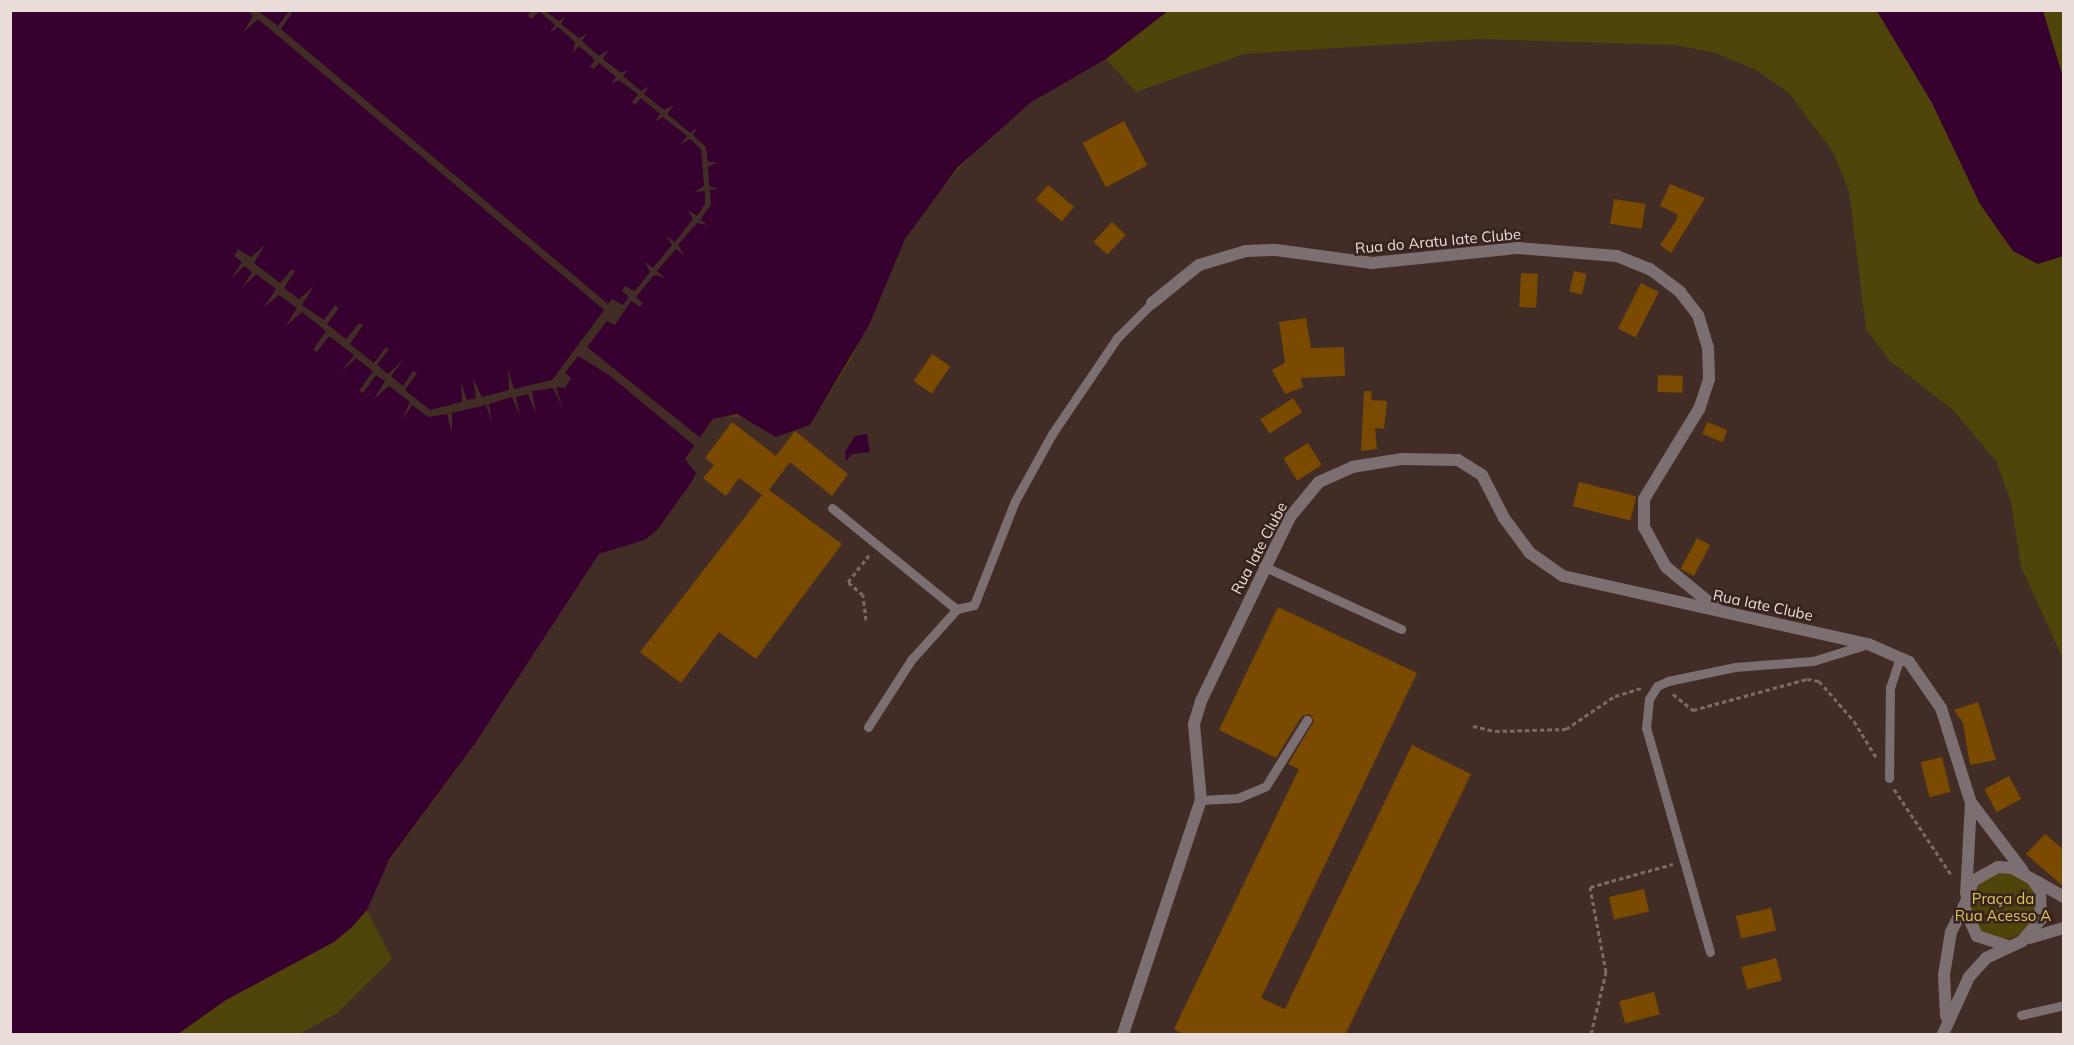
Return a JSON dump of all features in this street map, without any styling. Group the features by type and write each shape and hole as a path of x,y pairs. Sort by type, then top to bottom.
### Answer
{"street":[{"name":"Rua do Aratu Iate Clube","path":"1152,303 1199,265 1246,251 1276,250 1372,263 1480,249 1565,250 1617,256 1650,269 1680,292 1698,315 1708,348 1709,380 1699,409 1644,500 1644,528 1666,567 1719,610"},
{"name":"Rua Iate Clube","path":"1123,1035 1201,800 1194,724 1263,566 1290,517 1326,478 1352,467 1441,457 1458,460 1482,475 1516,537 1563,576 1868,644 1900,657 1919,672 1941,708 1971,802"},
{"path":"1971,802 2029,876 2043,905 2033,932 2022,941"},
{"path":"1943,1035 1946,1019 1944,975 1952,932 1964,907 1971,802"},
{"path":"1966,894 1973,881 1991,869 2012,868 2064,897"},
{"path":"1964,907 1977,936 2007,946"},
{"path":"1946,1019 1969,977 2007,946 2064,928"}],"lane":[{"path":"868,727 910,660 957,609 979,601 1015,501 1052,434 1117,338 1152,303"},
{"path":"832,508 957,609"},
{"path":"1263,566 1401,629"},
{"path":"1710,952 1646,728 1647,708 1657,686 1735,667 1813,661 1868,644"},
{"path":"1889,778 1890,688 1900,657"},
{"path":"1201,800 1238,798 1266,786 1306,720"},
{"path":"2021,1015 2064,1005"}],"path":[{"path":"866,620 863,595 848,582 878,544"},
{"path":"1473,726 1494,731 1566,729 1614,696 1657,686 1693,710 1807,679 1819,681 1854,721 1889,778 1918,832 1966,894"},
{"path":"1591,1035 1606,972 1590,887 1684,861"}],"green space":[{"path":"1104,10 2063,11 2063,659 2021,567 2011,502 1996,461 1953,410 1890,361 1866,329 1849,191 1833,152 1788,92 1756,70 1716,53 1674,45 1477,39 1244,54 1136,92 1106,59 1030,103 988,137 932,198 905,239 852,357 810,425 776,437 744,417 716,416 685,459 696,473 693,480 658,529 645,540 599,554 476,742 380,874 367,910 392,959 337,1013 300,1034 129,1034 430,699"},
{"name":"Praça da Rua Acesso A","path":"1997,873 2009,873 2027,882 2034,893 2036,906 2034,919 2027,930 2016,937 1997,939 1984,934 1975,925 1970,912 1970,900 1975,887 1984,878"}],"shaded area":[{"path":"10,11 1168,11 1106,59 1030,103 957,168 905,239 869,325 810,425 776,437 737,414 713,419 685,459 696,473 693,480 658,529 645,540 599,554 476,742 389,860 367,910 352,927 334,942 226,1000 178,1034 11,1034"},
{"path":"1877,11 2043,11 2063,77 2063,256 2038,264 2013,251 1980,204 1932,103"},
{"path":"867,434 870,452 852,454 846,461 845,452 855,436"}],"pier":[{"path":"531,10 545,11 559,21 566,16 561,24 579,38 587,33 582,41 599,56 608,50 603,59 621,73 628,69 623,76 641,91 649,86 644,94 664,110 674,105 667,114 690,133 697,128 693,135 706,147 708,162 717,162 708,167 709,186 719,189 710,190 711,205 700,220 708,225 697,223 678,245 684,255 676,249 657,271 665,278 654,275 636,297 643,303 640,307 631,301 615,325 607,321 587,347 702,439 696,447 609,375 578,356 565,373 571,378 565,388 556,387 563,409 553,388 532,391 536,414 528,394 516,397 520,416 512,397 489,404 492,423 486,405 452,413 452,433 447,414 428,417 412,405 401,421 410,402 389,386 374,399 385,381 376,375 363,393 359,391 373,371 356,358 341,372 354,355 329,336 317,352 313,350 326,331 302,312 286,326 297,308 279,295 264,307 276,289 256,274 242,288 252,272 244,266 231,279 242,262 234,256 238,249 251,257 265,245 254,263 280,283 292,269 295,271 284,288 299,299 314,286 302,305 324,320 335,305 339,308 327,324 346,339 359,323 363,325 350,344 374,363 386,347 389,349 377,365 388,374 404,359 391,376 403,386 413,371 417,373 405,390 430,410 462,402 461,382 467,400 476,398 473,378 482,397 509,390 508,369 514,389 552,380 604,310 258,19 243,33 253,16 248,11 258,11 278,26 289,11 292,13 281,29 608,304 612,299 623,305 629,297 622,291 625,286 635,291 650,272 645,262 653,268 672,245 666,236 675,242 693,219 688,210 697,216 705,204 705,191 694,192 704,186 701,149 690,139 681,144 687,136 663,117 655,122 660,114 641,98 635,105 632,102 638,94 619,80 611,84 616,77 599,63 594,69 590,67 595,60 579,46 573,53 575,42 558,27 550,33 555,25 539,11 532,19 528,16"}],"building":[{"path":"1124,121 1147,165 1106,187 1083,143"},
{"path":"1670,184 1705,198 1671,253 1660,245 1677,219 1677,214 1660,206"},
{"path":"1048,185 1074,207 1062,221 1036,200"},
{"path":"1614,199 1646,204 1642,229 1610,224"},
{"path":"1112,222 1126,235 1107,255 1094,242"},
{"path":"1574,271 1587,274 1582,294 1569,291"},
{"path":"1521,273 1538,274 1536,308 1519,307"},
{"path":"1641,283 1659,292 1636,338 1618,328"},
{"path":"1306,318 1311,348 1344,347 1345,376 1301,378 1303,387 1285,394 1272,370 1285,363 1279,322"},
{"path":"932,354 950,366 932,394 914,381"},
{"path":"1658,375 1683,376 1682,393 1657,392"},
{"path":"1364,391 1371,391 1372,400 1387,401 1384,429 1375,428 1377,449 1361,451"},
{"path":"1293,398 1302,412 1270,433 1260,419"},
{"path":"732,422 776,456 795,431 848,474 832,496 790,462 769,490 842,544 756,659 719,632 681,683 640,652 762,495 739,478 726,496 703,478 714,465 705,458"},
{"path":"1707,422 1727,430 1723,442 1702,434"},
{"path":"1308,443 1322,465 1297,480 1283,458"},
{"path":"1579,482 1636,496 1630,521 1573,506"},
{"path":"1697,538 1710,545 1694,576 1681,569"},
{"path":"1278,607 1417,673 1261,998 1285,1009 1412,745 1471,774 1345,1035 1185,1035 1174,1029 1299,769 1288,764 1314,721 1310,714 1302,716 1276,758 1219,730"},
{"path":"1978,702 1996,760 1970,765 1963,723 1954,710"},
{"path":"1942,757 1951,792 1929,797 1921,762"},
{"path":"2009,776 2021,799 1996,812 1984,789"},
{"path":"2045,834 2064,850 2064,887 2026,854"},
{"path":"1644,889 1649,911 1614,920 1609,897"},
{"path":"1771,908 1776,930 1741,939 1736,916"},
{"path":"1776,958 1782,980 1747,990 1741,967"},
{"path":"1654,992 1660,1014 1625,1024 1619,1001"}]}
